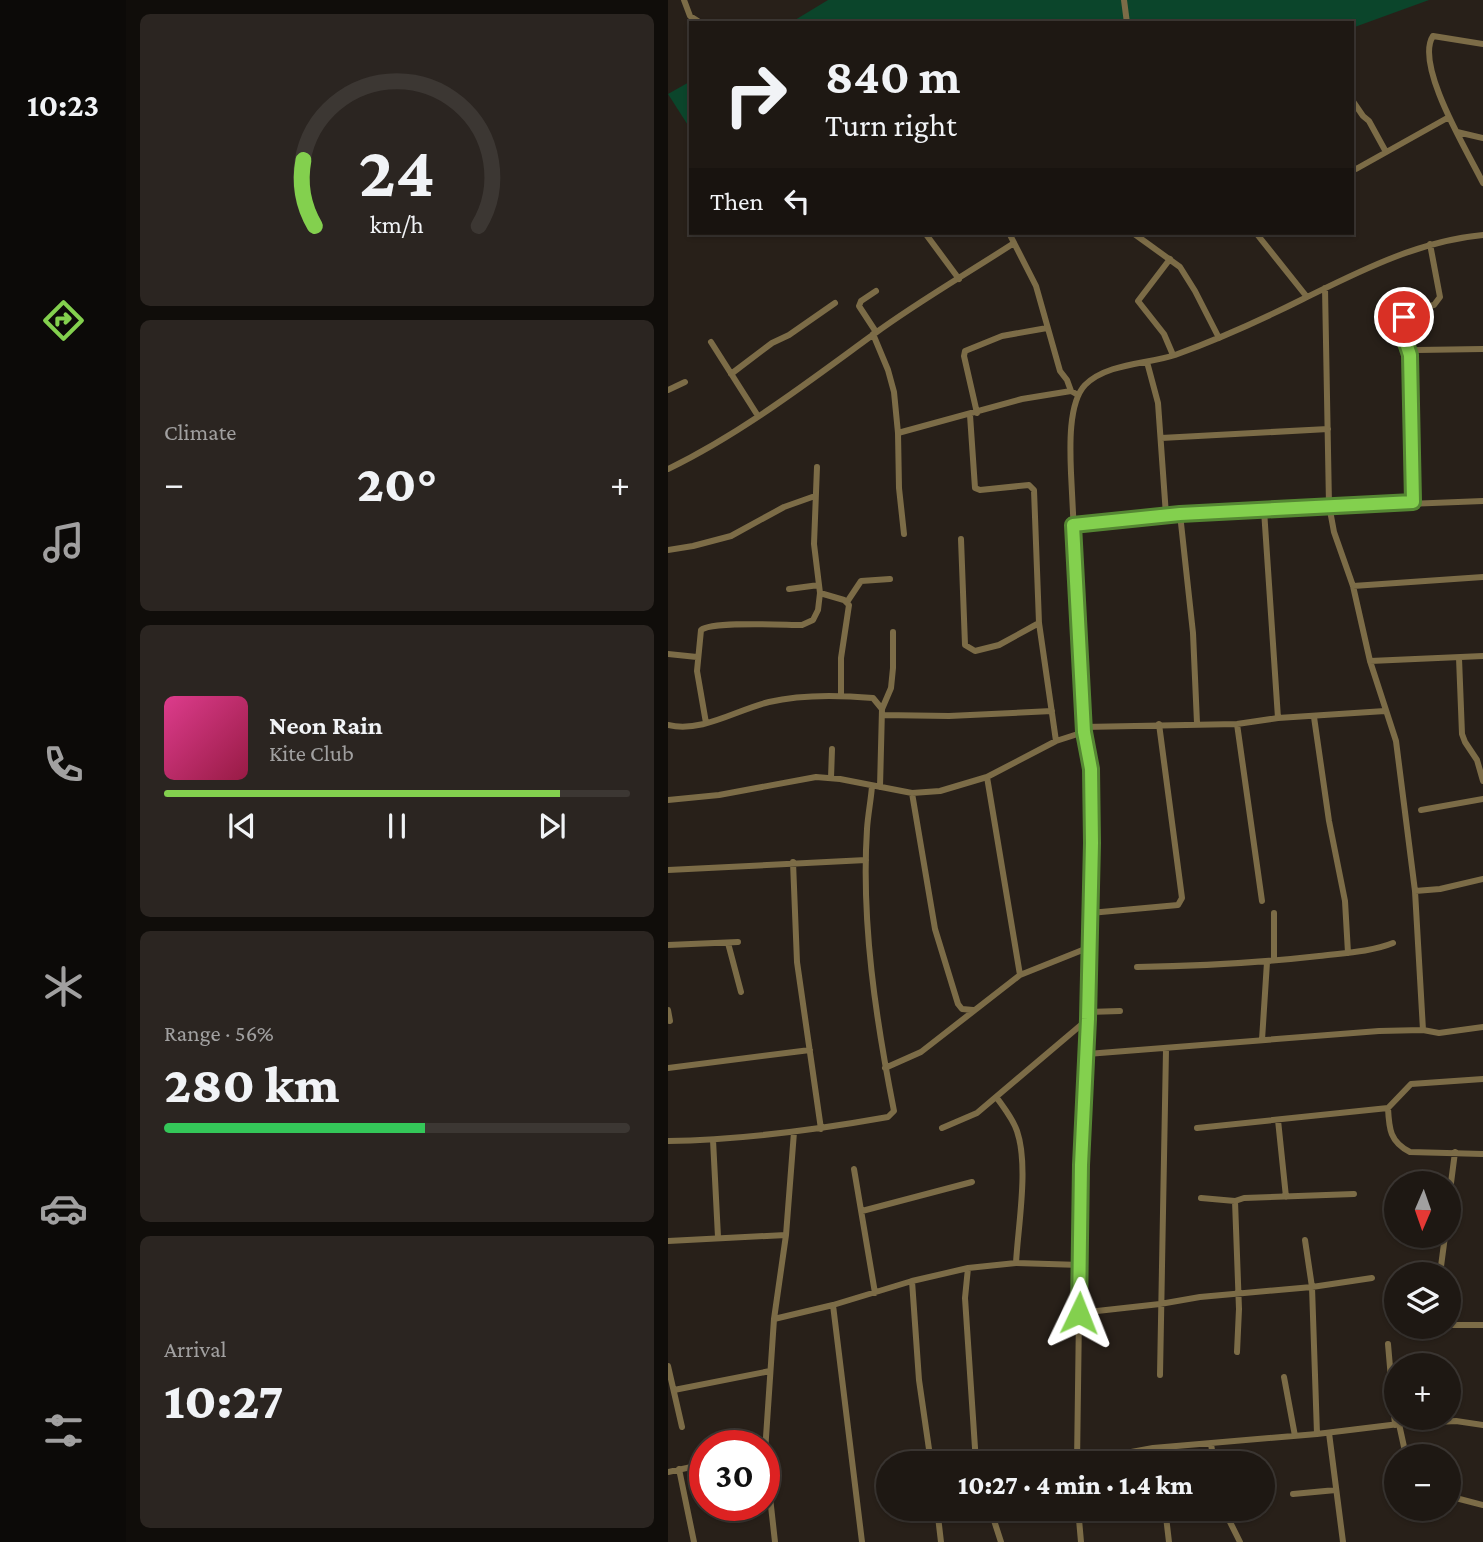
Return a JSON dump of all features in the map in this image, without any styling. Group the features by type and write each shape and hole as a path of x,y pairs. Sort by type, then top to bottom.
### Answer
{"street":[{"path":"684,0 690,16 698,21"},
{"path":"1124,0 1127,21"},
{"path":"1482,44 1433,36 1430,41 1433,78 1482,183"},
{"path":"1354,103 1369,121 1386,152"},
{"path":"1354,169 1449,117"},
{"path":"1457,132 1482,138"},
{"path":"926,235 959,279"},
{"path":"1010,235 1036,286 1054,356 1075,393 1070,440 1073,525 1084,729 1091,769 1090,947 1081,1165 1077,1451"},
{"path":"1137,235 1180,267 1219,338"},
{"path":"1258,235 1307,297"},
{"path":"898,433 1031,397 1075,393 1107,372 1173,355 1219,338 1325,288 1430,244 1482,235"},
{"path":"669,467 686,461 758,416 875,333 1014,243"},
{"path":"1413,502 1410,355 1405,340 1405,313 1434,305 1440,298 1430,244"},
{"path":"1170,259 1138,301 1164,334 1173,355"},
{"path":"1325,288 1330,505 1334,532 1353,586 1370,661 1396,741 1415,891 1423,1030"},
{"path":"876,291 861,301 859,306 875,333 890,376 898,433 897,462 904,534"},
{"path":"731,374 772,343 789,335 835,303"},
{"path":"1047,328 1002,336 965,351 964,356 974,414 971,452 976,489 1029,485 1034,491 1039,623 1056,741"},
{"path":"711,342 758,416"},
{"path":"1410,355 1417,350 1482,348"},
{"path":"1147,362 1158,404 1166,515"},
{"path":"668,390 685,382"},
{"path":"1161,438 1328,429"},
{"path":"706,723 698,683 697,657 701,630 704,627 802,625 809,623 818,610 819,589 814,544 817,467"},
{"path":"668,550 731,536 784,507 815,496"},
{"path":"1073,525 1166,515 1330,505 1482,501"},
{"path":"1264,510 1278,718"},
{"path":"1180,514 1193,633 1197,723"},
{"path":"961,539 965,646 975,652 986,650 1039,623"},
{"path":"1353,586 1482,577"},
{"path":"847,602 861,581 890,579"},
{"path":"789,589 819,589 847,602 849,608 841,658 841,695"},
{"path":"880,788 882,712 891,688 893,632"},
{"path":"668,654 697,657"},
{"path":"1370,661 1482,656"},
{"path":"1459,658 1462,734 1478,760 1482,781"},
{"path":"668,725 690,727 772,701 841,695 873,698 882,712"},
{"path":"882,712 949,716 1052,711"},
{"path":"668,800 719,795 803,778 831,778 912,793 948,790 987,777 1084,729 1237,723 1385,711"},
{"path":"1314,717 1329,821 1345,901 1348,953"},
{"path":"1237,723 1262,901"},
{"path":"1090,913 1178,905 1182,898 1159,724"},
{"path":"831,778 832,749"},
{"path":"987,777 1020,975"},
{"path":"668,1141 713,1140 821,1129 891,1115 894,1111 885,1068 869,942 866,860 872,786"},
{"path":"912,793 942,954 958,1004 962,1009 975,1010"},
{"path":"1421,810 1482,799"},
{"path":"668,870 712,870 793,862 866,860"},
{"path":"793,862 797,962 821,1129"},
{"path":"1415,891 1482,879"},
{"path":"1262,1040 1274,913"},
{"path":"668,945 738,942"},
{"path":"728,943 741,992"},
{"path":"1137,967 1184,967 1271,961 1348,953 1393,943"},
{"path":"885,1068 921,1052 1020,975 1090,947"},
{"path":"668,1010 670,1021"},
{"path":"942,1128 977,1113 997,1098 1088,1015 1120,1011"},
{"path":"1087,1055 1262,1040 1423,1030 1439,1033 1482,1027"},
{"path":"668,1068 810,1050"},
{"path":"1160,1376 1166,1050"},
{"path":"1197,1128 1388,1108 1411,1084 1482,1079"},
{"path":"997,1098 1016,1128 1022,1146 1016,1263"},
{"path":"1388,1108 1389,1129 1397,1145 1410,1152 1482,1154"},
{"path":"1278,1120 1286,1197"},
{"path":"766,1430 774,1319 786,1235 795,1132"},
{"path":"713,1140 718,1237"},
{"path":"1453,1171 1455,1152"},
{"path":"854,1169 875,1293"},
{"path":"862,1211 972,1182"},
{"path":"1201,1198 1235,1201 1244,1198 1354,1194"},
{"path":"1235,1201 1237,1352"},
{"path":"668,1241 786,1235"},
{"path":"1305,1240 1312,1287 1317,1434"},
{"path":"774,1319 968,1268 1016,1263 1081,1265"},
{"path":"968,1268 965,1298 975,1451"},
{"path":"1079,1313 1373,1278"},
{"path":"912,1281 919,1380 929,1451"},
{"path":"833,1305 862,1542"},
{"path":"1461,1325 1482,1325"},
{"path":"1387,1344 1388,1353"},
{"path":"668,1366 682,1427"},
{"path":"674,1391 770,1371"},
{"path":"1285,1377 1295,1436"},
{"path":"1461,1422 1482,1425"},
{"path":"1137,1451 1384,1426"},
{"path":"1329,1433 1343,1542"},
{"path":"1211,1444 1212,1451"},
{"path":"668,1472 689,1467"},
{"path":"679,1469 694,1542"},
{"path":"1293,1493 1336,1490"},
{"path":"1461,1499 1482,1505"},
{"path":"773,1521 775,1542"},
{"path":"939,1521 941,1542"},
{"path":"994,1521 1001,1542"},
{"path":"1079,1521 1081,1542"},
{"path":"1167,1521 1169,1542"},
{"path":"1230,1521 1240,1542"}],"green space":[{"path":"828,0 1429,0 1354,27 1354,21 793,21"},
{"path":"689,82 689,127 668,94"}],"route":[{"path":"1079,1313 1092,843 1091,769 1084,732 1073,525 1180,514 1413,502 1408,363 1410,355 1405,340 1404,317"}]}
